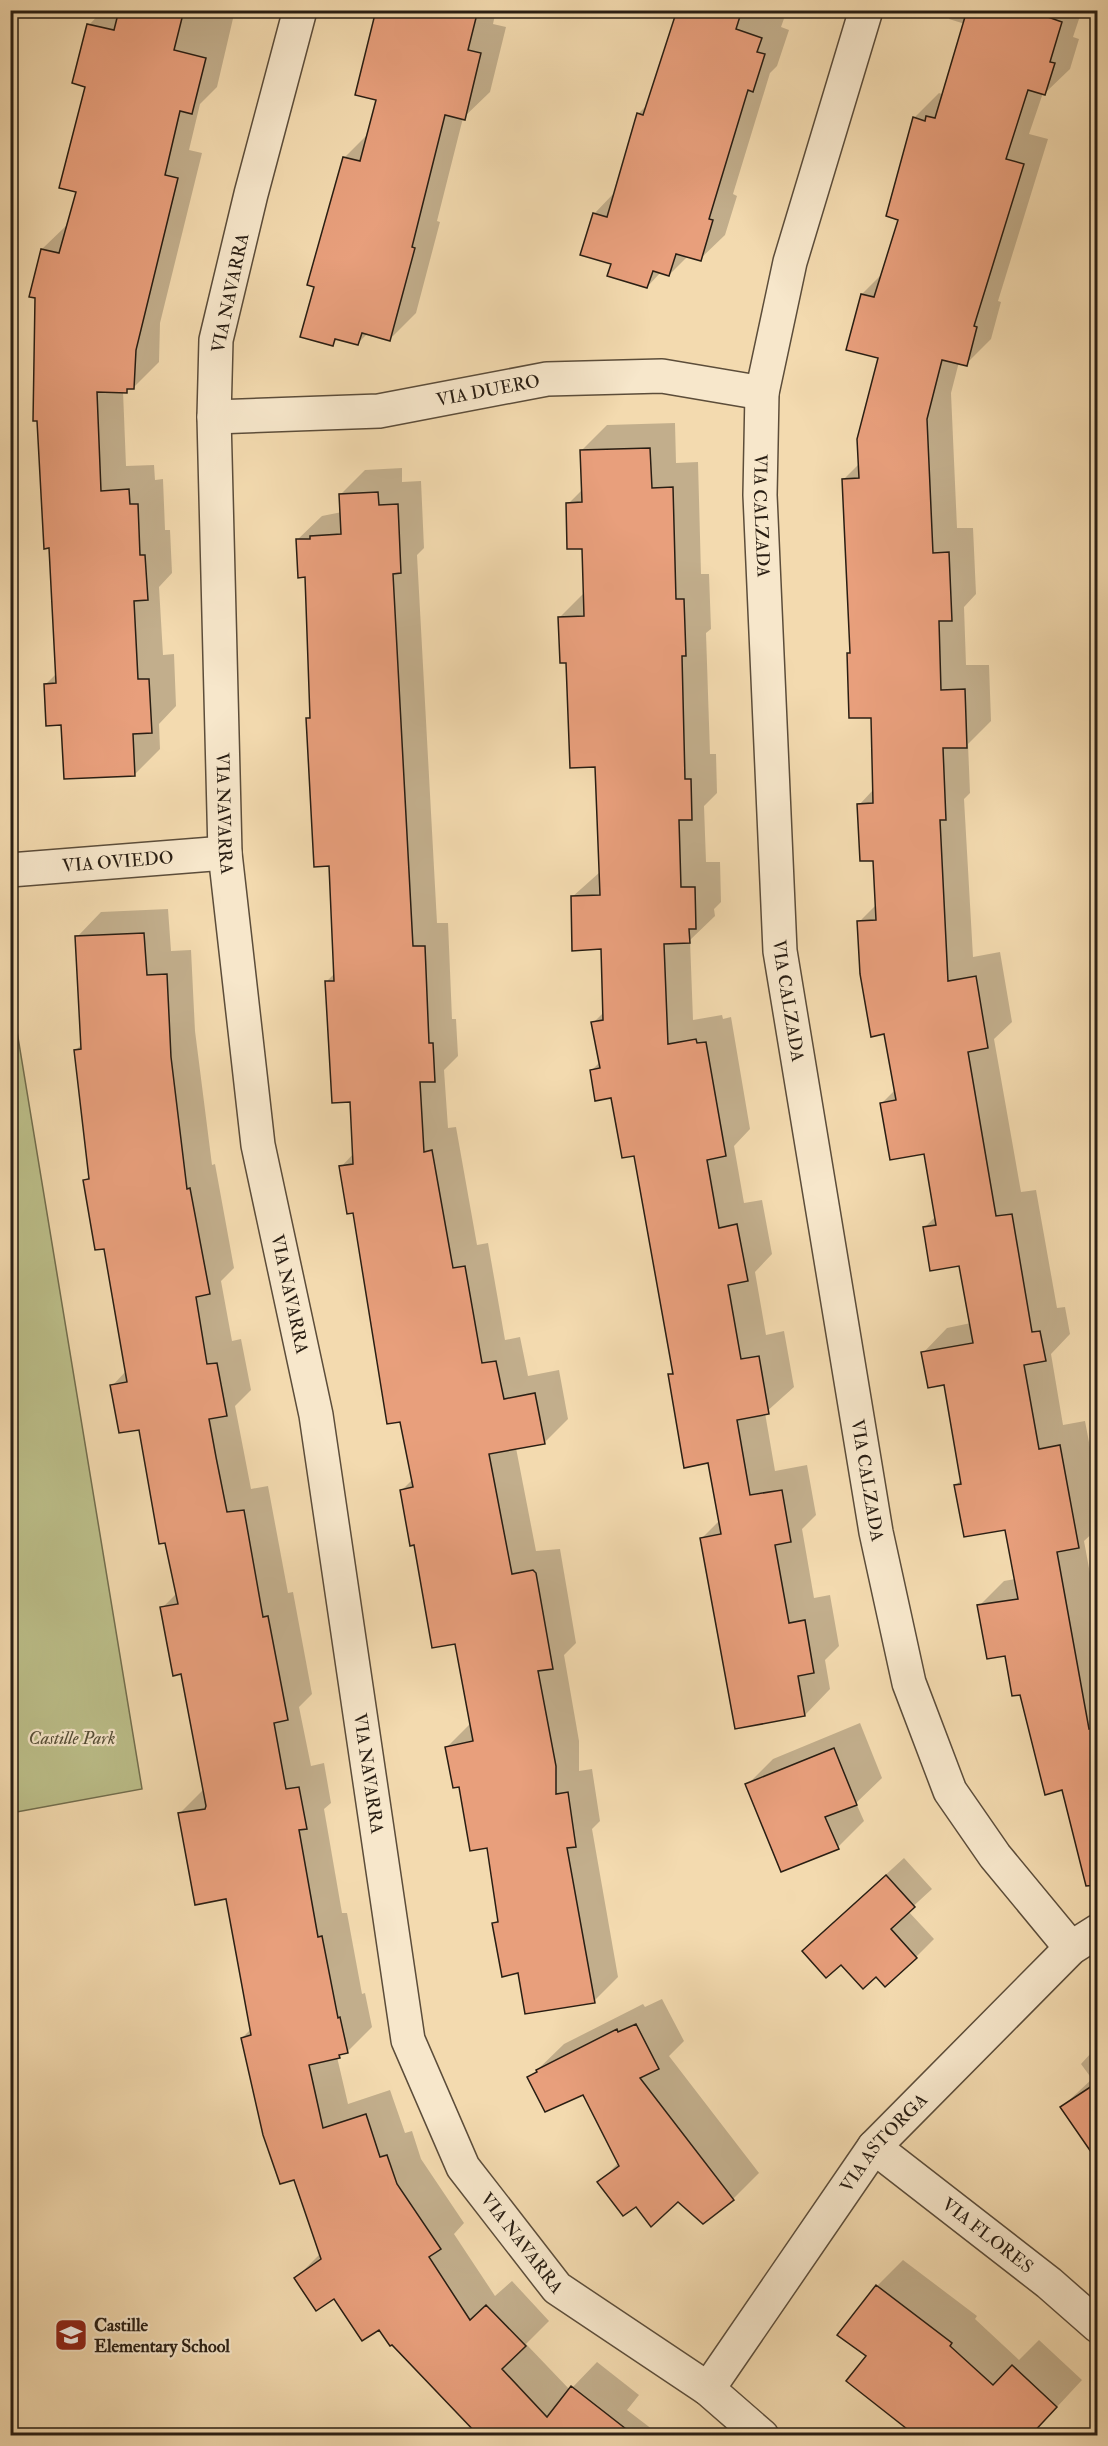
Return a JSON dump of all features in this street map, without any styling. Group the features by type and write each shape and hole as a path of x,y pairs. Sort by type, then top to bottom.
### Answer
{"street":[{"name":"VIA NAVARRA","path":"300,10 216,340 214,417 225,853 258,1145 316,1415 408,2040 463,2166 557,2288 708,2389 762,2436"},
{"name":"VIA CALZADA","path":"866,10 790,262 762,393 760,495 780,951 876,1532 909,1683 950,1791 995,1856 1084,1940"},
{"name":"VIA DUERO","path":"214,417 379,411 547,380 662,375 762,393"},
{"name":"VIA OVIEDO","path":"10,870 225,853"},
{"name":"VIA ASTORGA","path":"708,2389 874,2147 1084,1940"},
{"name":"VIA FLORES","path":"874,2147 1049,2283 1098,2326"}],"green space":[{"name":"Castille Park","path":"11,995 142,1789 10,1813"}],"building":[{"path":"119,10 184,10 174,50 206,58 192,114 180,111 165,175 178,178 136,350 134,389 127,389 127,393 97,392 101,491 129,489 130,504 138,504 140,555 145,555 148,600 134,601 138,679 149,679 152,733 133,734 135,776 64,779 61,725 46,726 44,684 56,683 49,548 44,549 37,421 33,421 35,298 29,297 41,249 59,253 76,192 59,188 85,87 72,83 87,24 114,30"},
{"path":"376,10 478,10 468,50 481,53 465,120 445,115 412,247 415,248 390,341 362,333 358,345 335,339 333,346 300,337 314,287 307,285 343,157 360,161 376,100 355,95"},
{"path":"677,10 742,10 736,29 762,38 757,52 765,54 753,92 748,90 709,219 713,220 701,261 676,254 669,276 653,271 647,288 607,276 611,264 580,255 593,213 607,217 637,113 643,115"},
{"path":"967,10 1028,10 1062,22 1050,62 1055,63 1045,95 1028,90 1006,159 1024,164 974,326 977,327 967,366 942,360 927,419 933,553 949,552 952,621 939,621 941,690 965,689 967,748 943,748 946,820 940,820 948,981 976,976 988,1048 968,1052 996,1216 1012,1214 1032,1332 1040,1331 1046,1361 1024,1365 1039,1449 1060,1445 1079,1548 1057,1552 1089,1729 1098,1726 1098,1885 1086,1886 1062,1790 1045,1795 1020,1695 1012,1696 1005,1656 987,1659 977,1605 1018,1599 1005,1530 964,1537 954,1485 961,1484 944,1385 928,1388 921,1352 973,1343 959,1266 930,1271 923,1227 936,1225 924,1154 890,1160 880,1103 896,1100 884,1034 871,1037 860,974 857,921 876,920 873,861 860,861 857,804 873,803 871,718 849,718 847,653 850,653 842,479 859,478 857,439 878,358 846,350 861,294 874,297 898,220 886,216 913,117 925,121 926,116 935,118"},
{"path":"650,448 652,488 673,487 676,599 684,599 686,656 682,656 685,779 691,779 692,820 679,820 681,887 695,887 696,929 689,929 690,943 664,944 668,1044 696,1039 697,1043 706,1042 726,1156 707,1160 719,1228 737,1224 748,1281 728,1285 741,1359 759,1356 769,1414 737,1420 750,1495 782,1490 791,1542 775,1545 789,1623 805,1620 814,1673 798,1676 805,1716 735,1729 700,1538 721,1534 708,1463 684,1468 668,1374 673,1374 634,1156 622,1158 611,1098 595,1101 590,1070 600,1068 591,1022 603,1020 601,949 572,951 571,896 600,895 595,767 570,768 566,663 560,663 558,617 584,616 582,549 567,549 566,503 582,502 580,450"},
{"path":"378,492 379,505 398,504 401,573 393,574 413,946 425,946 429,1043 433,1043 435,1082 420,1082 424,1152 432,1150 453,1268 465,1266 482,1363 496,1361 504,1399 535,1393 545,1444 489,1454 512,1574 533,1570 536,1573 553,1669 538,1671 556,1766 556,1794 568,1792 576,1847 567,1848 595,2003 525,2014 518,1973 502,1977 492,1923 498,1922 487,1848 470,1851 459,1787 453,1788 445,1747 473,1741 455,1644 432,1648 414,1545 410,1546 400,1490 413,1487 400,1422 387,1424 353,1213 347,1214 339,1166 353,1164 350,1102 332,1103 325,981 334,981 329,866 314,867 306,718 310,718 305,577 298,578 296,539 341,534 339,494"},
{"path":"144,933 147,975 167,974 171,1057 187,1189 190,1188 210,1294 196,1297 207,1364 217,1363 227,1416 209,1419 227,1512 244,1510 263,1617 268,1616 288,1720 274,1723 286,1789 299,1787 307,1829 299,1830 318,1937 322,1936 338,2018 340,2017 348,2053 339,2055 340,2058 309,2065 323,2128 366,2114 380,2157 387,2155 397,2184 441,2249 429,2257 470,2320 486,2305 526,2346 502,2369 547,2417 571,2386 635,2436 479,2436 392,2345 390,2346 379,2330 362,2341 334,2299 316,2311 294,2278 321,2259 294,2180 280,2184 263,2135 241,2038 251,2035 226,1899 195,1905 178,1813 205,1809 206,1806 181,1674 173,1676 160,1607 178,1604 165,1543 159,1544 139,1430 119,1433 110,1385 127,1382 104,1249 95,1250 83,1180 89,1179 74,1050 81,1049 75,936"},
{"path":"834,1748 857,1805 825,1817 839,1849 781,1872 745,1784"},
{"path":"886,1875 915,1907 891,1929 917,1958 885,1987 876,1977 863,1989 841,1965 826,1978 802,1951"},
{"path":"636,2024 659,2069 640,2078 734,2200 703,2224 678,2202 651,2227 636,2207 623,2216 597,2182 619,2166 583,2095 545,2112 527,2077 537,2072 536,2070 617,2029 618,2032"},
{"path":"1098,2082 1098,2162 1060,2107"},
{"path":"876,2285 952,2343 950,2346 993,2385 1012,2365 1057,2407 1030,2436 916,2436 846,2381 866,2356 837,2335"}],"place":[{"name":"Castille Elementary School","path":"71,2335"}]}
